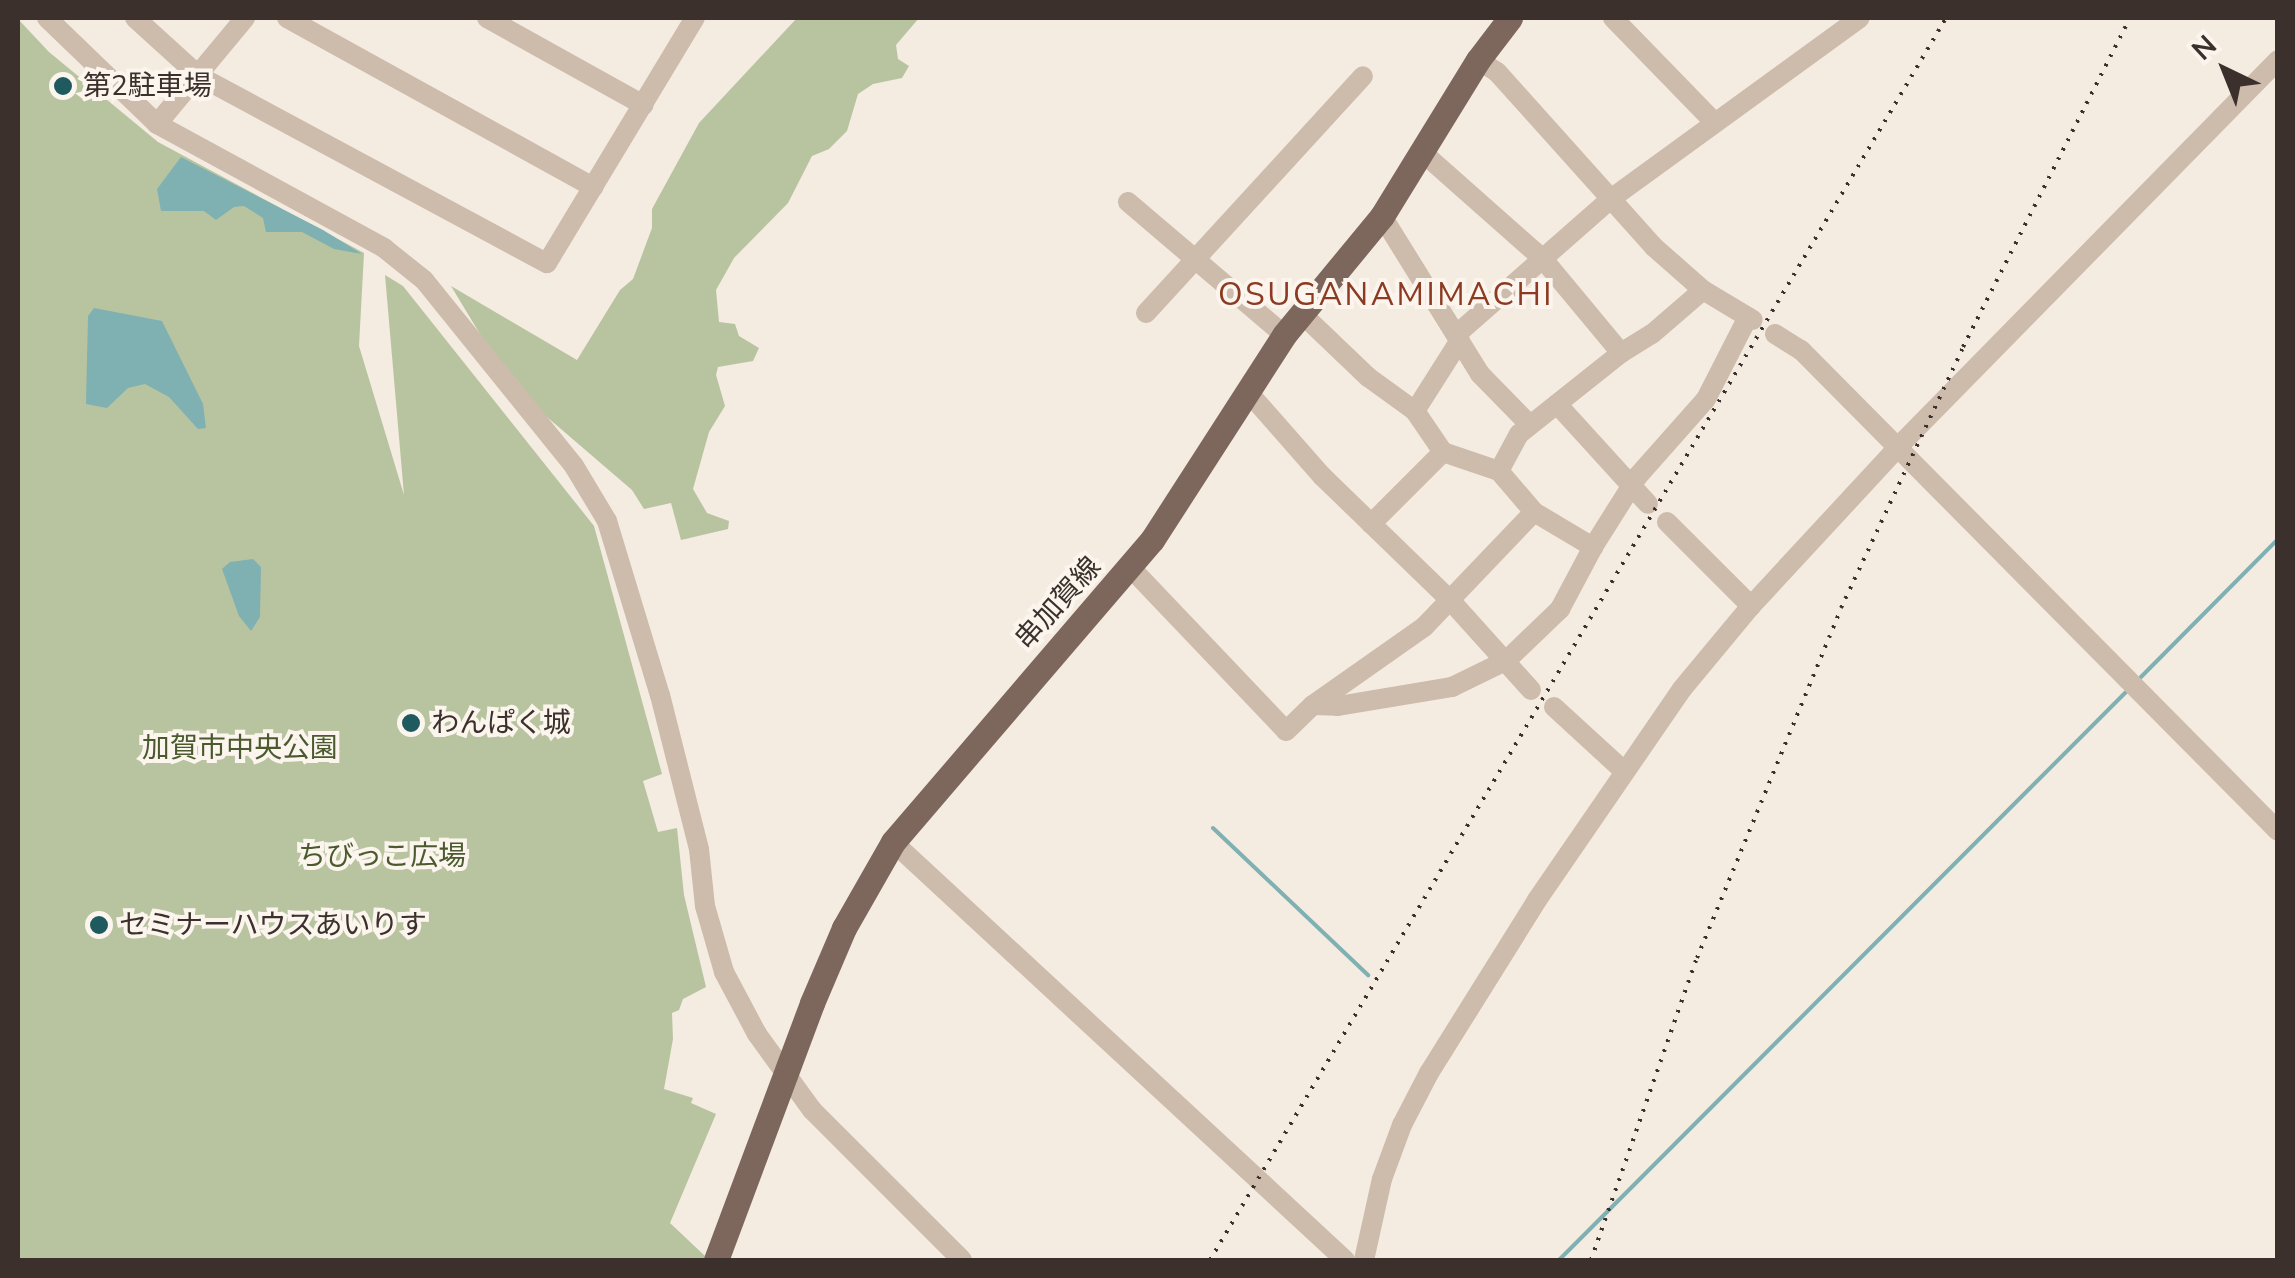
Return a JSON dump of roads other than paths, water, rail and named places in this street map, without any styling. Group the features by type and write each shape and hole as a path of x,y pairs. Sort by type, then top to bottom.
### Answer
{"main road":[{"name":"串加賀線","path":"716,1260 844,928 893,842 1130,568 1184,494 1284,336 1382,216 1478,60 1510,18"}],"street":[{"path":"47,18 157,124 384,248 424,280 594,492 607,522 660,695 699,849 705,906 724,972 756,1034 812,1110 877,1170 962,1260"},
{"path":"135,18 199,76 547,264 643,105 689,19"},
{"path":"157,124 244,18"},
{"path":"287,18 594,187"},
{"path":"1613,18 1714,122"},
{"path":"1415,411 1459,337 1542,259 1612,198 1860,18"},
{"path":"499,20 643,105"},
{"path":"1313,705 1338,706 1452,687 1507,660 1560,609 1631,486 1706,399 1751,319 1703,290 1654,247 1497,72 1478,60"},
{"path":"1364,1260 1382,1180 1402,1125 1429,1072 1682,689 1751,606 1898,447 2278,60"},
{"path":"1146,313 1363,76"},
{"path":"1422,152 1542,259 1621,353"},
{"path":"1128,202 1284,336"},
{"path":"1382,216 1480,374 1530,426"},
{"path":"1499,471 1519,434 1621,353 1652,334 1703,290"},
{"path":"1301,313 1368,376 1415,411 1444,452 1499,471 1534,512 1593,547"},
{"path":"1775,334 1801,350 2278,831"},
{"path":"1248,392 1322,476 1450,600 1531,690"},
{"path":"1556,404 1648,504"},
{"path":"1371,524 1444,452"},
{"path":"1130,568 1286,732 1313,705 1393,652 1450,600 1534,512"},
{"path":"1666,522 1751,606"},
{"path":"1554,708 1625,772"},
{"path":"893,842 1345,1260"}],"water":[{"path":"181,157 362,254 334,249 302,232 266,232 263,218 244,206 234,207 216,220 204,211 161,211 157,189"},
{"path":"94,308 162,321 203,404 206,428 198,429 169,397 145,384 128,388 107,408 86,404 88,316"},
{"path":"253,559 261,567 260,617 251,631 239,616 222,569 230,562"}],"waterway":[{"path":"2138,680 2278,539"},
{"path":"1559,1260 2128,690"},
{"path":"1213,828 1368,975"}],"railway":[{"path":"1210,1260 1946,18"},
{"path":"1591,1260 1697,958 1841,608 1963,347 2130,18"}],"place":[{"name":"第2駐車場","path":"63,86"},
{"name":"わんぱく城","path":"411,723"},
{"name":"セミナーハウスあいりす","path":"99,925"}],"district":[{"name":"OSUGANAMIMACHI","path":"1386,295"}],"park label":[{"name":"加賀市中央公園","path":"240,748"},
{"name":"ちびっこ広場","path":"382,856"}]}
